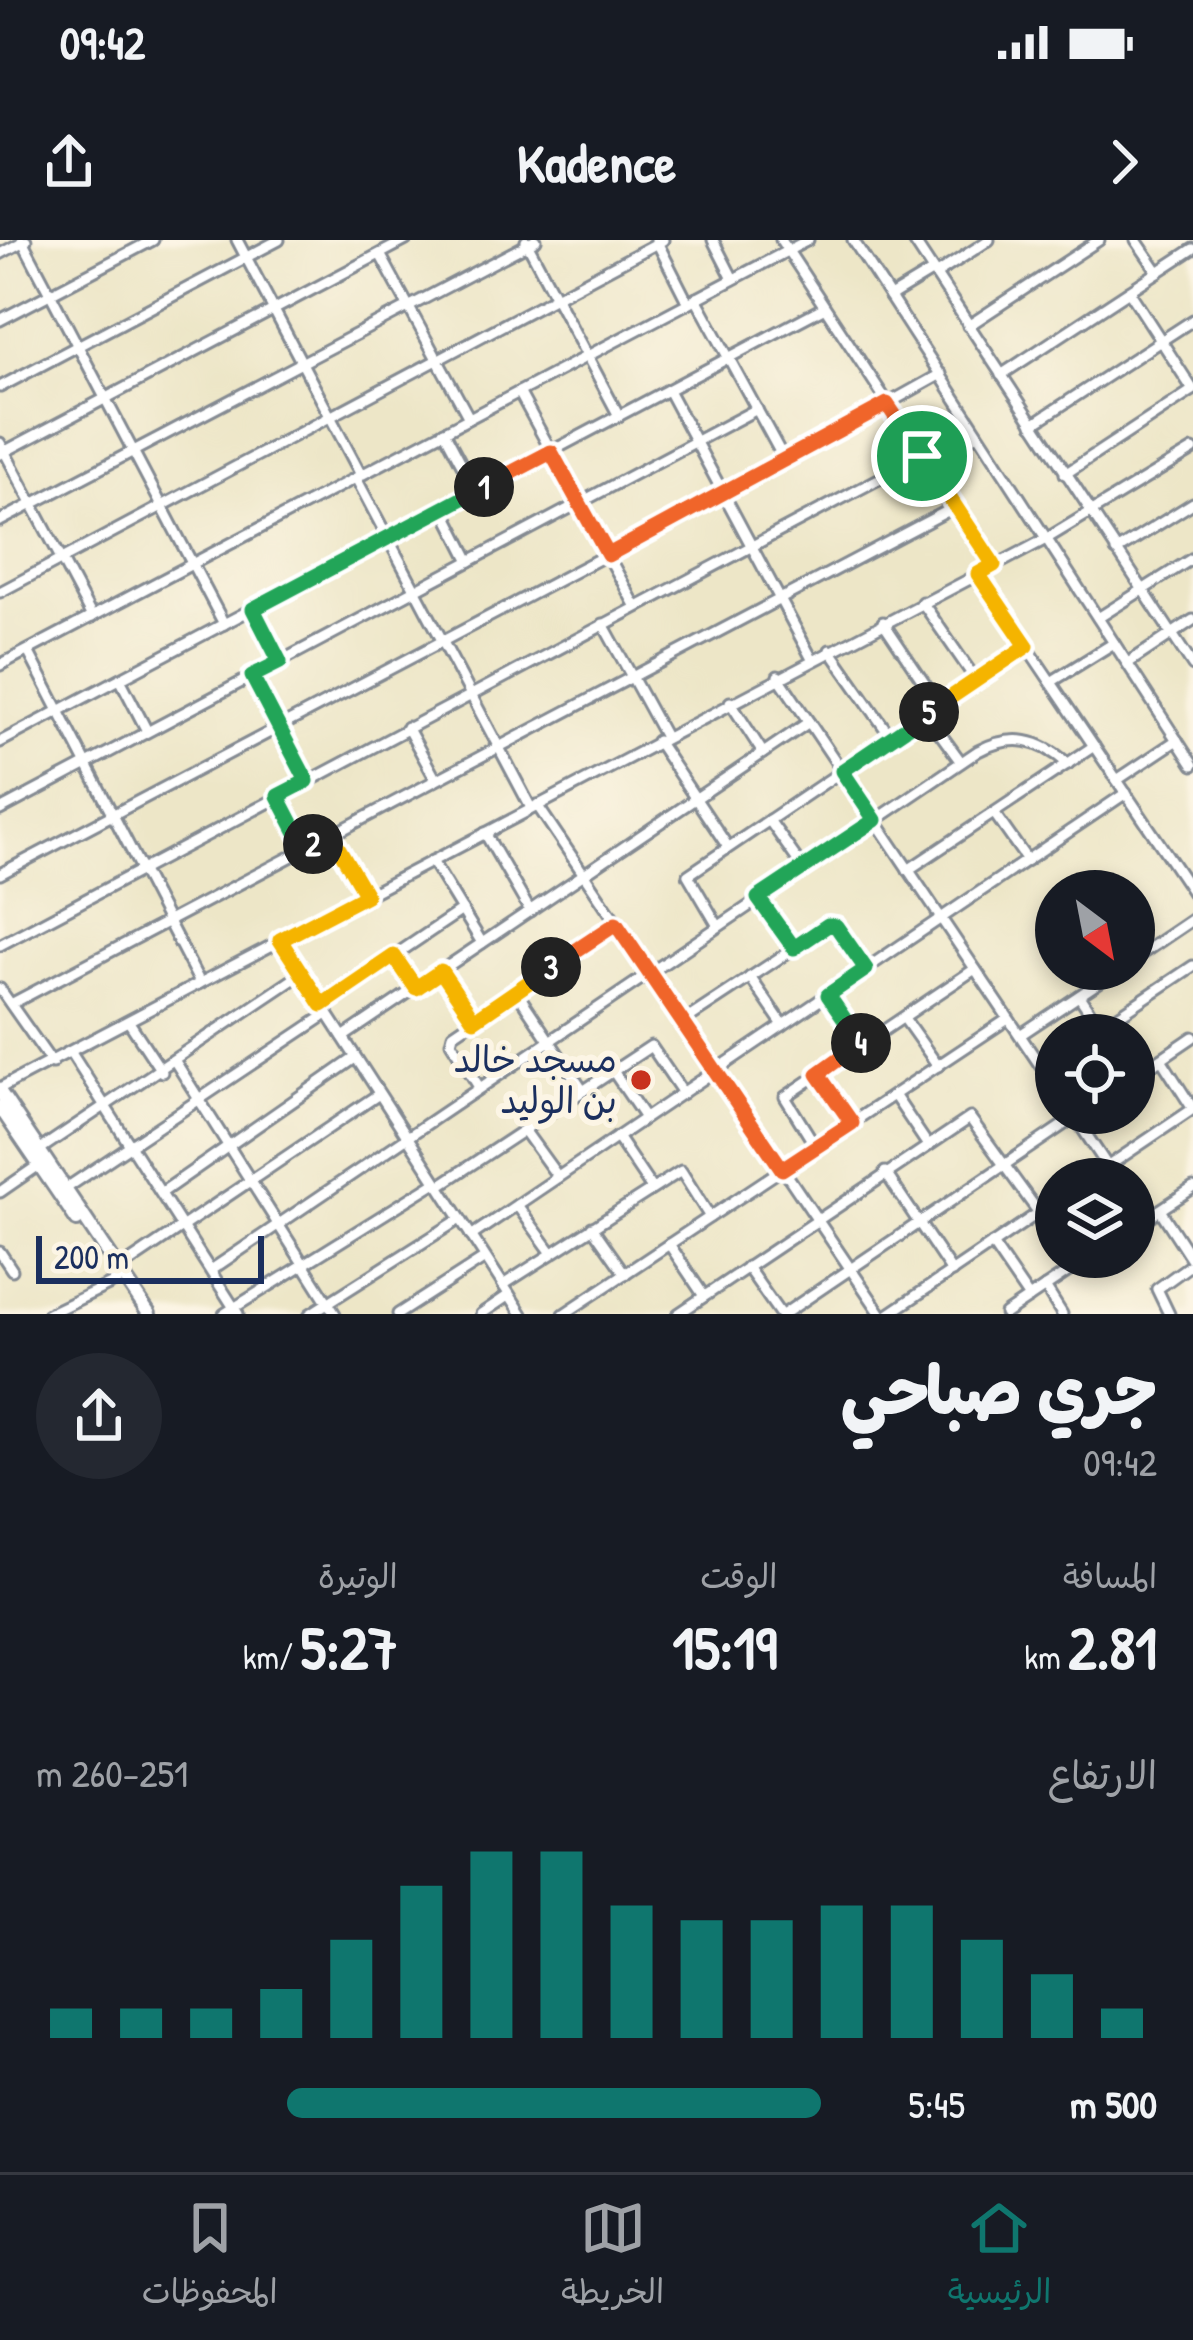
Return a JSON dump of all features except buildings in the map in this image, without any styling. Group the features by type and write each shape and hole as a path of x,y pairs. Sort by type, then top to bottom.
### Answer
{"main road":[{"path":"0,1090 116,1274 149,1314"},
{"path":"0,1107 65,1189 139,1314"}],"street":[{"path":"0,254 24,240 224,624"},
{"path":"0,320 153,240"},
{"path":"237,240 498,747 681,1023 885,1314 1035,1216"},
{"path":"0,387 279,240"},
{"path":"92,617 1,450 106,400 406,240"},
{"path":"713,240 733,279"},
{"path":"0,665 733,279 784,245 808,240"},
{"path":"853,240 1193,765"},
{"path":"913,240 1193,666"},
{"path":"890,297 989,240"},
{"path":"968,326 1099,240"},
{"path":"1136,240 1158,272"},
{"path":"0,592 659,241 785,461"},
{"path":"0,521 530,242 619,416"},
{"path":"784,245 994,565"},
{"path":"1000,375 1193,249"},
{"path":"380,254 469,418"},
{"path":"1065,474 1193,390 1129,291"},
{"path":"0,742 823,308"},
{"path":"1033,424 1193,320"},
{"path":"0,874 724,494 940,374"},
{"path":"668,390 812,659"},
{"path":"519,392 636,607"},
{"path":"0,810 757,409"},
{"path":"444,431 476,491"},
{"path":"0,946 751,545 979,434"},
{"path":"0,1090 1046,538 1193,450"},
{"path":"1117,551 1193,503"},
{"path":"10,1004 955,507"},
{"path":"443,508 470,561"},
{"path":"1098,618 1193,558"},
{"path":"978,574 1193,892"},
{"path":"922,602 976,680"},
{"path":"253,609 280,662"},
{"path":"1128,663 1193,620"},
{"path":"883,622 939,705"},
{"path":"603,624 661,739 728,848"},
{"path":"1051,682 1114,643"},
{"path":"718,926 686,879 1027,646"},
{"path":"830,650 891,737"},
{"path":"28,651 200,983"},
{"path":"252,676 307,781"},
{"path":"778,676 1035,1058"},
{"path":"119,679 147,731"},
{"path":"730,702 763,753"},
{"path":"926,714 961,762"},
{"path":"343,1037 809,722"},
{"path":"407,728 436,780"},
{"path":"211,1270 989,745 1024,740 1040,743 1068,764"},
{"path":"1118,780 1177,740"},
{"path":"908,870 1094,746"},
{"path":"471,1236 1126,794"},
{"path":"278,796 305,848"},
{"path":"994,813 1027,860"},
{"path":"770,820 803,868"},
{"path":"485,833 530,910"},
{"path":"331,835 366,895"},
{"path":"432,861 482,943"},
{"path":"758,898 794,948"},
{"path":"65,1189 201,1102 462,910"},
{"path":"1155,944 1193,919"},
{"path":"479,1087 450,1040 616,924"},
{"path":"681,1023 834,924 866,969"},
{"path":"280,940 522,1314"},
{"path":"394,956 416,988"},
{"path":"1127,1014 1193,966"},
{"path":"816,1147 784,1099 975,969"},
{"path":"441,971 474,1020"},
{"path":"0,1192 105,1109 301,974"},
{"path":"750,976 783,1025"},
{"path":"0,988 52,1063"},
{"path":"1019,1035 1088,990"},
{"path":"516,991 583,1091"},
{"path":"828,995 862,1046"},
{"path":"1079,996 1090,1014"},
{"path":"904,1018 938,1066"},
{"path":"564,1314 1009,1018"},
{"path":"129,1022 161,1072"},
{"path":"1155,1063 1193,1037"},
{"path":"71,1053 211,1270 232,1312 653,1045 683,1093"},
{"path":"161,1193 356,1058"},
{"path":"1120,1158 1193,1109 1161,1059"},
{"path":"176,1063 334,1314"},
{"path":"613,1071 646,1118"},
{"path":"818,1074 852,1123"},
{"path":"48,1314 116,1274 379,1094"},
{"path":"894,1095 927,1144"},
{"path":"678,1314 970,1118 1035,1207"},
{"path":"524,1130 559,1177"},
{"path":"747,1267 782,1314 1048,1134"},
{"path":"617,1137 652,1189"},
{"path":"481,1314 552,1253 682,1171 710,1217"},
{"path":"885,1172 952,1272"},
{"path":"1155,1213 1193,1188"},
{"path":"517,1205 552,1253"},
{"path":"1160,1210 1193,1262 1156,1289 1169,1314"},
{"path":"310,1314 460,1220"},
{"path":"592,1227 625,1274"},
{"path":"669,1244 704,1296"},
{"path":"992,1244 1029,1298"},
{"path":"0,1252 12,1270"},
{"path":"398,1314 485,1258"},
{"path":"1005,1314 1058,1278"},
{"path":"1045,1287 1063,1314"}],"place":[{"name":"مسجد خالد بن الوليد","path":"641,1080"}],"route":[{"path":"887,404 922,456 994,565 978,574 1027,646 842,771 875,820 758,898 794,948 834,924 866,969 828,995 862,1046 818,1074 852,1123 782,1169 616,924 474,1020 441,971 416,988 394,956 322,1005 280,940 366,895 331,835 305,848 278,796 307,781 252,676 280,662 253,609 551,452 608,555 887,404"}]}
